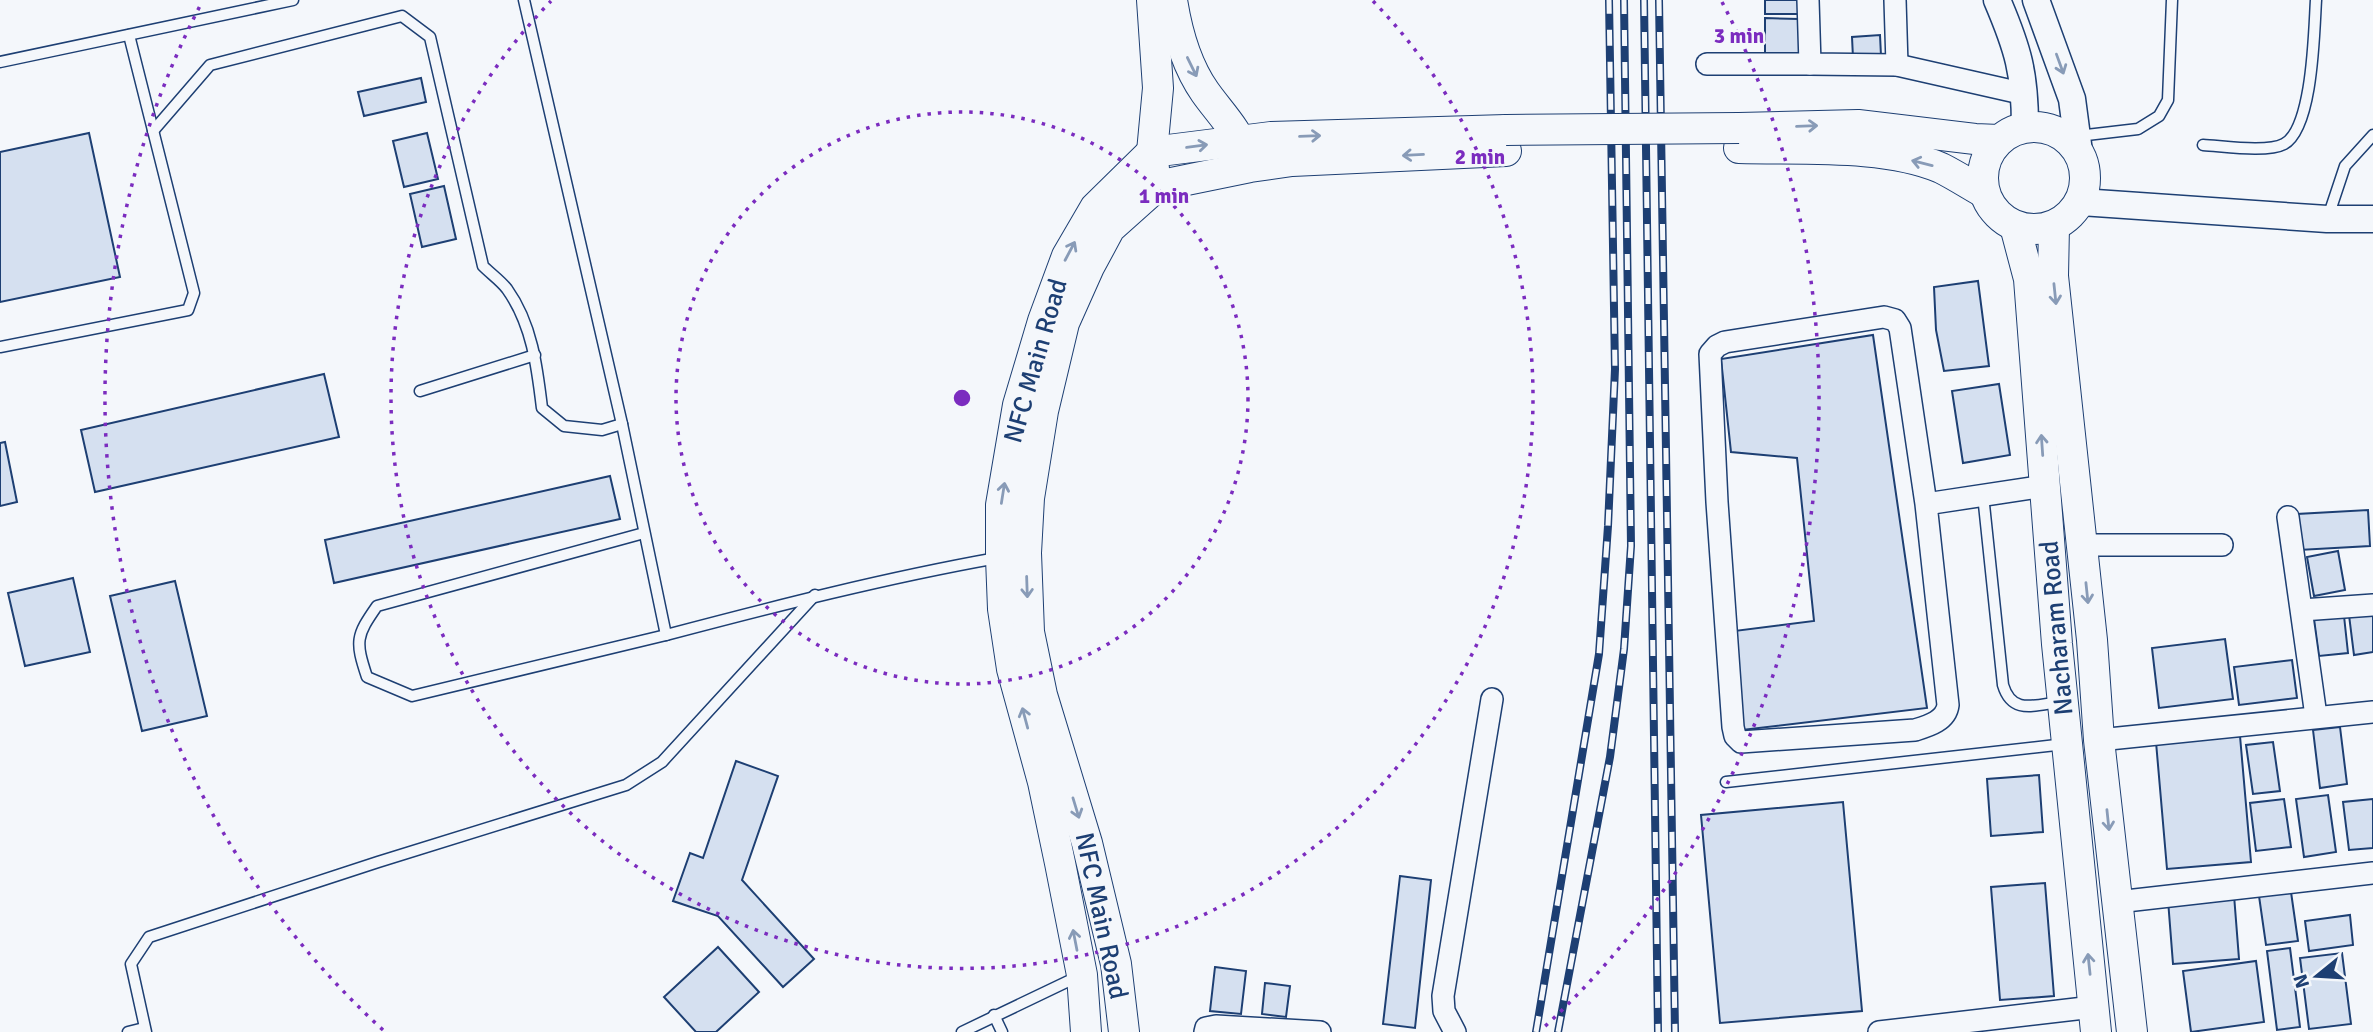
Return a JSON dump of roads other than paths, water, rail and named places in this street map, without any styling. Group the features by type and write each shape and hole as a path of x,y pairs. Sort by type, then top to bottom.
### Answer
{"main road":[{"path":"1165,1 1152,152 1157,186 1246,153"},
{"path":"1165,1 1182,48 1203,89 1246,153"},
{"path":"1152,152 1246,153 1506,141 1739,138 1857,125 1975,139 2051,130 2078,144 2085,175 2081,202 2054,226 2027,229 2015,226 2000,217 1983,191 1940,168 1898,157 1739,138"},
{"path":"1983,191 1984,164 1990,149 2012,133"},
{"name":"NFC Main Road","path":"1086,1032 1082,975 1043,782 1012,669 1003,609 1001,505 1018,405 1043,321 1067,256 1095,208 1152,152"},
{"name":"NFC Main Road","path":"1124,1032 1113,951 1087,843 1042,695 1029,632 1026,553 1029,498 1043,411 1064,323 1110,228 1157,186"},
{"name":"Nacharam Road","path":"2015,226 2029,279 2054,479 2081,545 2099,740 2132,1032"},
{"name":"Nacharam Road","path":"2054,226 2054,479 2063,701 2095,1019"}],"street":[{"path":"1808,0 1810,64"},
{"path":"1895,0 1897,65"},
{"path":"1997,0 2015,42 2024,76 2025,94 2012,133"},
{"path":"2036,0 2072,99 2078,144"},
{"path":"1707,64 1897,65 2025,94"},
{"path":"2081,202 2327,219 2373,219"},
{"path":"1884,317 1895,320 1900,328 1926,504 1947,711 1930,726 1914,730 1741,742 1732,727 1710,354 1725,342 1884,317"},
{"path":"1926,504 2054,479"},
{"path":"2288,517 2316,716"},
{"path":"2081,545 2222,545"},
{"path":"2302,610 2373,605"},
{"path":"1455,1032 1444,1011 1443,996 1492,699"},
{"path":"2099,740 2373,712"},
{"path":"2117,902 2373,873"},
{"path":"1879,1032 2095,1019"},
{"path":"1205,1032 1206,1028 1216,1026 1320,1032"}],"lane":[{"path":"0,62 293,0"},
{"path":"524,0 622,424 666,635"},
{"path":"2078,144 2138,129 2159,116 2168,100 2172,0"},
{"path":"2203,145 2272,148 2285,143 2296,133 2304,110 2311,72 2316,0"},
{"path":"153,131 210,65 402,16 430,37 484,266 506,288 524,318 536,355 542,408 564,426 601,430 622,424"},
{"path":"0,348 188,310 194,293 129,34"},
{"path":"2327,219 2345,166 2373,135"},
{"path":"420,391 536,355"},
{"path":"1983,495 2006,696 2013,704 2021,706 2063,701"},
{"path":"644,533 377,606 360,630 359,653 367,677 412,696 666,635 815,595 909,574 1001,558"},
{"path":"128,1032 145,1030 131,964 149,937 626,785 662,762 815,595"},
{"path":"1726,782 2067,744"},
{"path":"962,1032 1082,975"},
{"path":"994,1015 1002,1032"}],"railway":[{"path":"1536,1032 1599,654 1615,369 1609,0"},
{"path":"1558,1032 1610,757 1624,649 1631,546 1624,0"},
{"path":"1644,0 1658,1032"},
{"path":"1659,0 1675,1032"}]}
